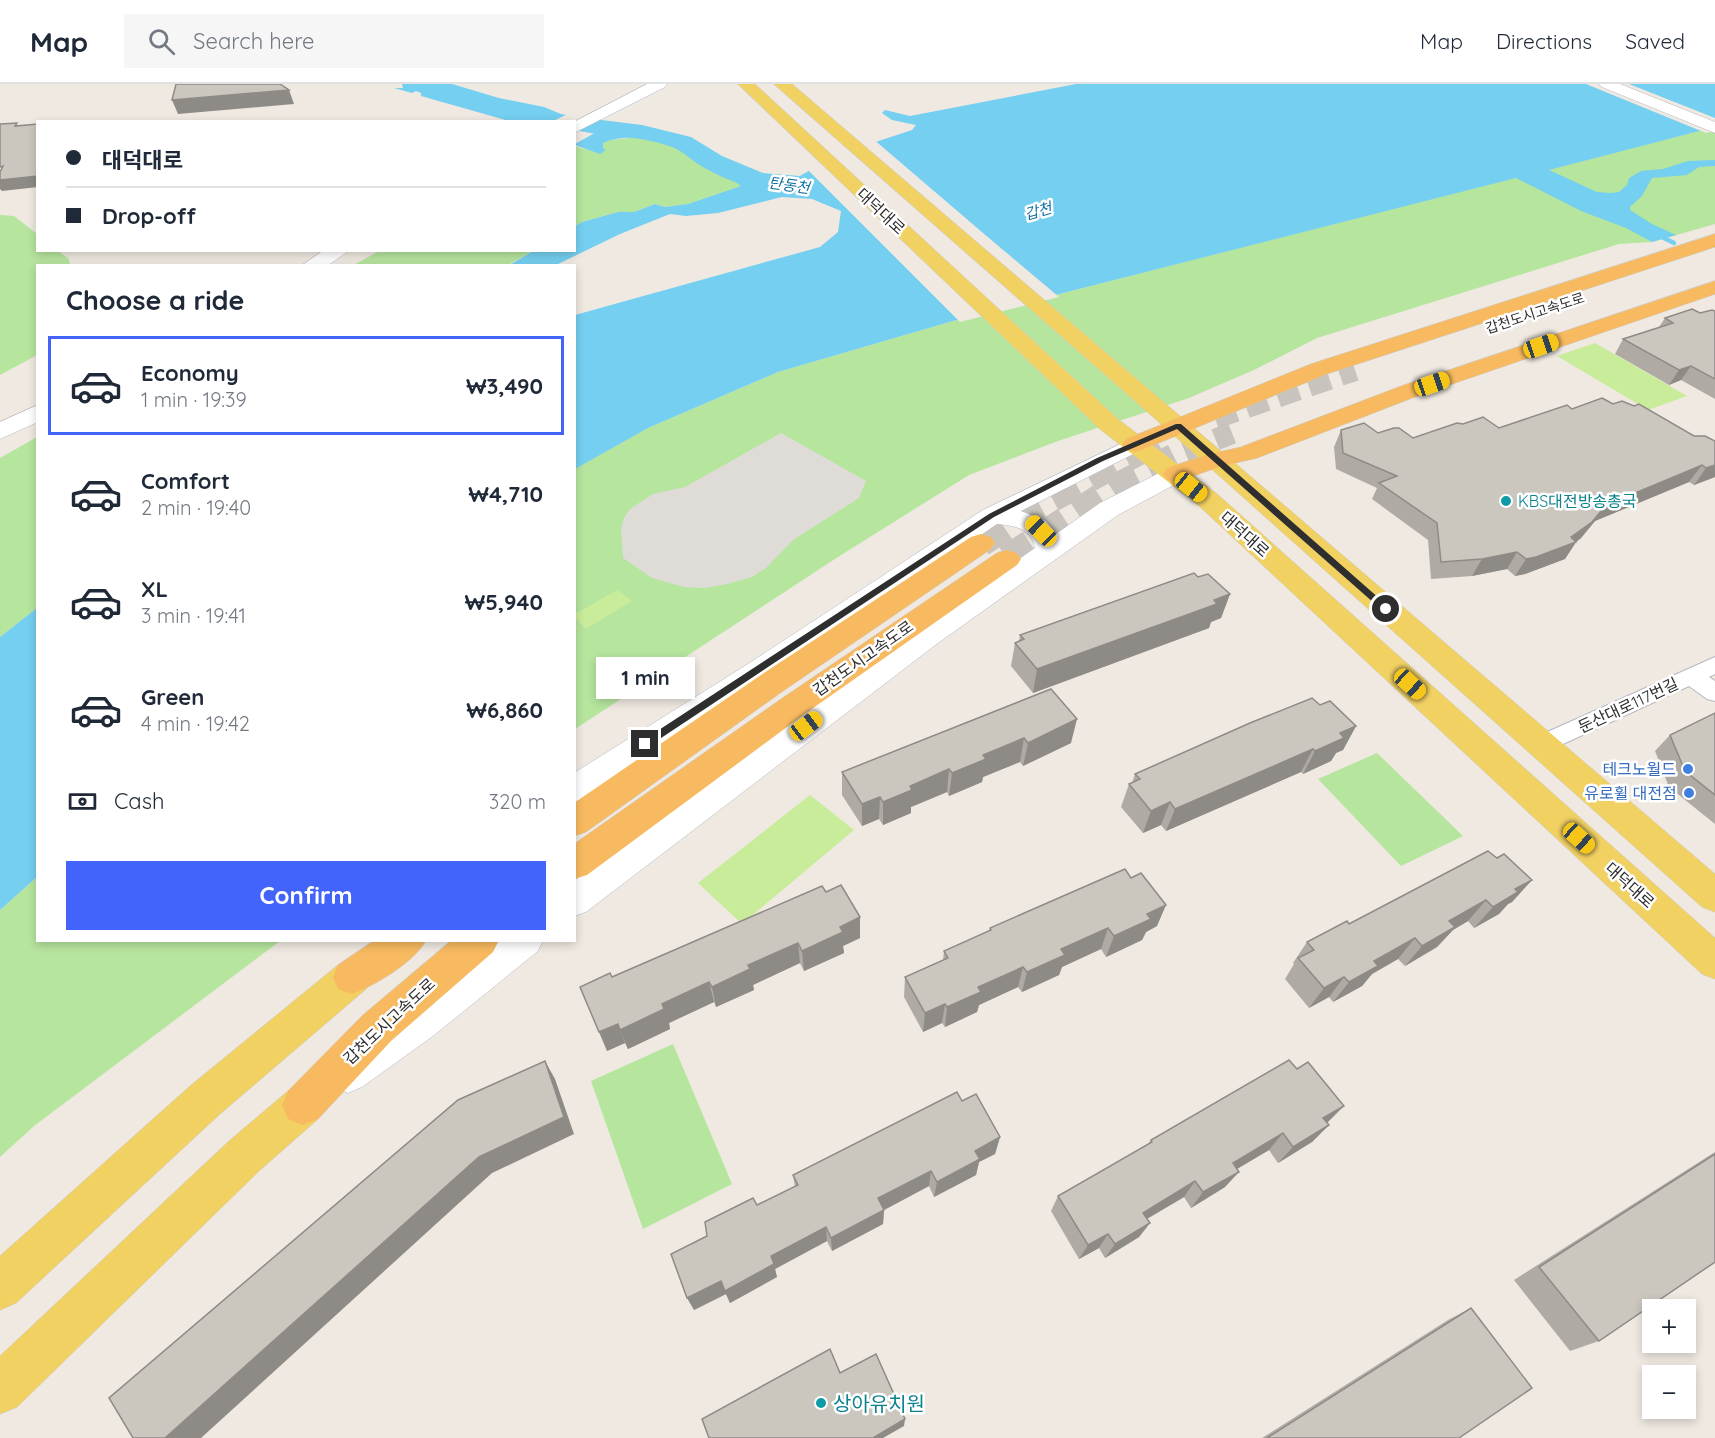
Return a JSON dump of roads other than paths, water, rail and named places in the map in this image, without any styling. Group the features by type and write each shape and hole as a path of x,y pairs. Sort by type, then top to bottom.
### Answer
{"highway":[{"path":"1135,444 1178,426 1326,386 1715,240"},
{"name":"갑천도시고속도로","path":"1355,370 1715,256"},
{"name":"갑천도시고속도로","path":"1373,394 1715,272"},
{"path":"1326,386 1350,403 1715,287"},
{"path":"1176,474 1215,460 1248,453 1373,394"},
{"name":"갑천도시고속도로","path":"576,821 772,683 993,539"},
{"name":"갑천도시고속도로","path":"576,863 795,705 993,539"},
{"path":"352,977 404,942"},
{"name":"갑천도시고속도로","path":"303,1105 377,1028 478,942"}],"main road":[{"path":"576,127 659,84"},
{"path":"636,96 669,84"},
{"name":"대덕대로","path":"782,84 1159,409 1715,896"},
{"name":"대덕대로","path":"744,86 1110,425 1207,499 1715,962"},
{"path":"314,264 336,252"},
{"path":"0,432 36,413"},
{"path":"0,1287 205,1100 352,977"},
{"path":"0,1390 244,1156 303,1105"}],"street":[{"path":"1607,84 1715,128"},
{"path":"1622,84 1715,122"},
{"path":"576,788 758,672 993,539 1135,444"},
{"path":"576,900 928,636 1118,504 1176,474"},
{"path":"993,539 1013,516 1031,522 1049,544 1049,553"},
{"name":"둔산대로117번길","path":"1542,744 1715,665"},
{"path":"1691,676 1715,693"},
{"path":"352,977 384,942"},
{"path":"303,1105 420,1024 522,942"}],"water":[{"path":"402,84 452,84 499,98 544,107 561,114 657,131 644,136 603,143 603,148 606,150 600,154 576,145 576,120 505,120 421,96 421,93 416,91 412,93 394,88 403,88"},
{"name":"갑천","path":"1076,84 1715,84 1715,127 1549,170 1597,192 1611,193 1619,192 1627,185 1629,178 1641,171 1663,169 1688,161 1715,160 1715,166 1699,167 1687,175 1652,178 1642,196 1630,207 1630,210 1676,235 1652,242 1626,228 1581,211 1516,178 953,321 778,372 648,428 576,468 576,315 820,247 838,232 841,211 812,199 782,197 718,213 686,216 670,214 620,234 558,264 511,264 531,252 576,252 576,225 582,222 618,212 634,212 655,204 665,207 688,204 741,186 718,169 706,165 690,151 698,149 734,165 762,173 800,176 836,155 912,130 916,125 892,120 882,113 885,110 910,116"},
{"path":"36,609 36,878 0,910 0,637"}],"waterway":[{"name":"탄동천","path":"585,125 642,132 682,142 713,162 754,179"},
{"path":"1656,234 1674,243"}],"tunnel":[{"path":"1215,418 1355,370"},
{"path":"1185,452 1232,433"},
{"path":"1138,452 1158,441"},
{"path":"981,543 1030,510 1141,450"},
{"path":"1007,559 1115,488 1185,452"}],"place":[{"name":"KBS대전방송총국","path":"1506,501"},
{"name":"테크노월드","path":"1688,769"},
{"name":"유로휠 대전점","path":"1689,793"},
{"name":"상아유치원","path":"821,1403"}]}
